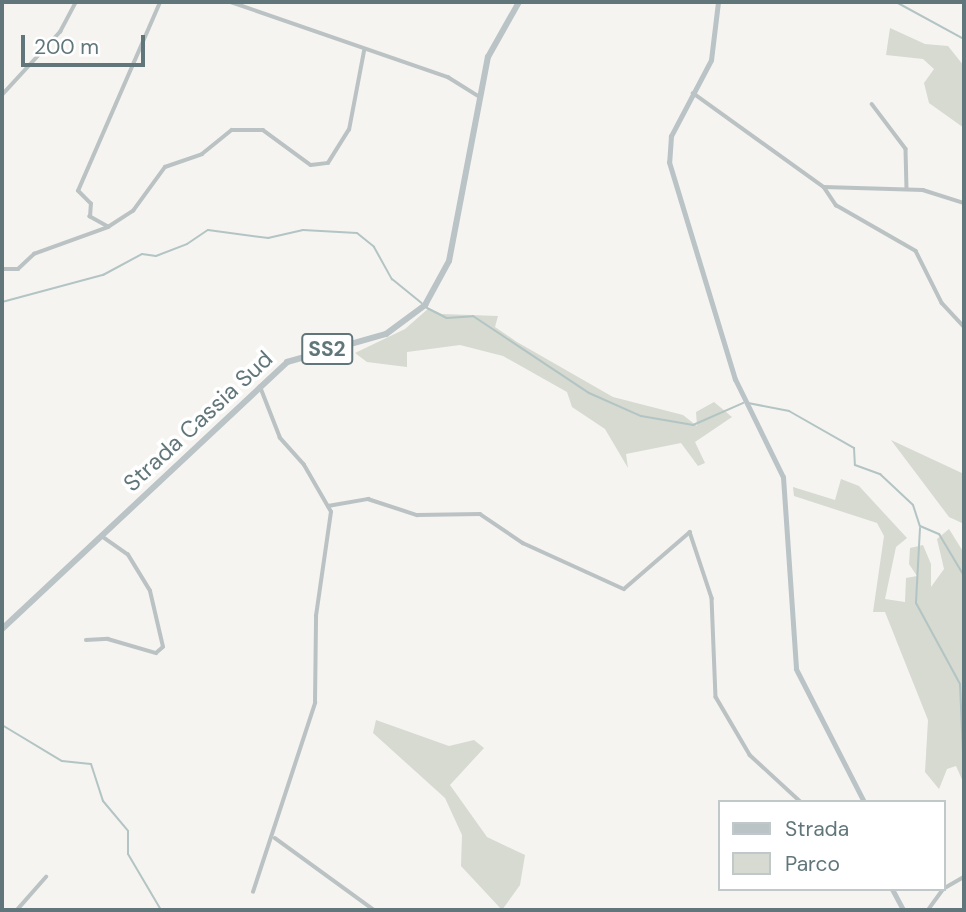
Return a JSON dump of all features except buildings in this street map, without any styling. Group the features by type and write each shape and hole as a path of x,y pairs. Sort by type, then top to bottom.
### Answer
{"main road":[{"name":"Strada Cassia Sud","path":"3,626 259,385 297,357 386,334 425,305 449,261 493,43 519,2"},
{"path":"718,2 711,60 671,136 670,162 744,398 786,490 796,669 863,800"},
{"path":"893,891 903,910"}],"street":[{"path":"2,94 60,32 76,2"},
{"path":"108,227 90,217 91,204 78,191 160,2"},
{"path":"231,2 364,51 448,77 480,97"},
{"path":"2,269 18,269 34,254 108,227 133,211 165,167 202,154 232,130 263,130 311,164 328,163 353,117 364,51"},
{"path":"694,93 824,187 836,205 916,251 942,303 964,327"},
{"path":"872,104 906,149 907,189"},
{"path":"824,187 907,189 964,203"},
{"path":"253,892 274,836 315,703 328,506 280,438 259,385"},
{"path":"328,506 369,499 417,515 480,514 523,543 624,589 690,532 712,598 716,697 750,755 799,800"},
{"path":"86,640 108,639 161,653 161,620 150,591 128,555 100,535"},
{"path":"274,836 374,910"},
{"path":"17,910 46,877"},
{"path":"945,888 964,877"},
{"path":"928,910 942,891"}],"green space":[{"path":"890,28 925,44 948,46 964,66 964,128 929,103 924,83 934,69 923,59 886,55"},
{"path":"429,308 442,314 498,316 495,327 613,397 683,415 697,426 696,412 714,402 732,417 695,442 705,463 698,466 681,443 626,454 628,468 605,429 572,407 567,392 503,356 460,345 407,352 407,367 367,362 355,353 405,329"},
{"path":"891,440 964,474 964,524 949,517"},
{"path":"841,479 859,486 907,538 896,547 885,599 905,602 906,578 917,576 909,564 910,548 923,545 931,564 931,587 944,569 937,539 949,529 964,553 964,784 956,766 947,769 939,789 925,772 928,720 885,612 873,612 884,536 877,523 794,496 793,487 835,500"},
{"path":"376,720 449,746 474,740 484,748 450,785 487,837 525,855 520,885 502,910 461,866 462,835 445,798 373,733"}],"waterway":[{"path":"896,2 964,39"},
{"path":"2,302 103,275 142,254 156,256 187,244 208,230 268,238 303,230 357,233 374,247 392,279 422,303"},
{"path":"427,308 447,318 473,316 589,393 641,416 693,425 743,403"},
{"path":"748,403 789,411 854,448 855,465 880,474 913,505 920,526 939,534 964,576"},
{"path":"920,528 916,603 960,684 964,775"},
{"path":"2,725 62,761 91,764 103,801 128,831 128,854 161,910"}]}
